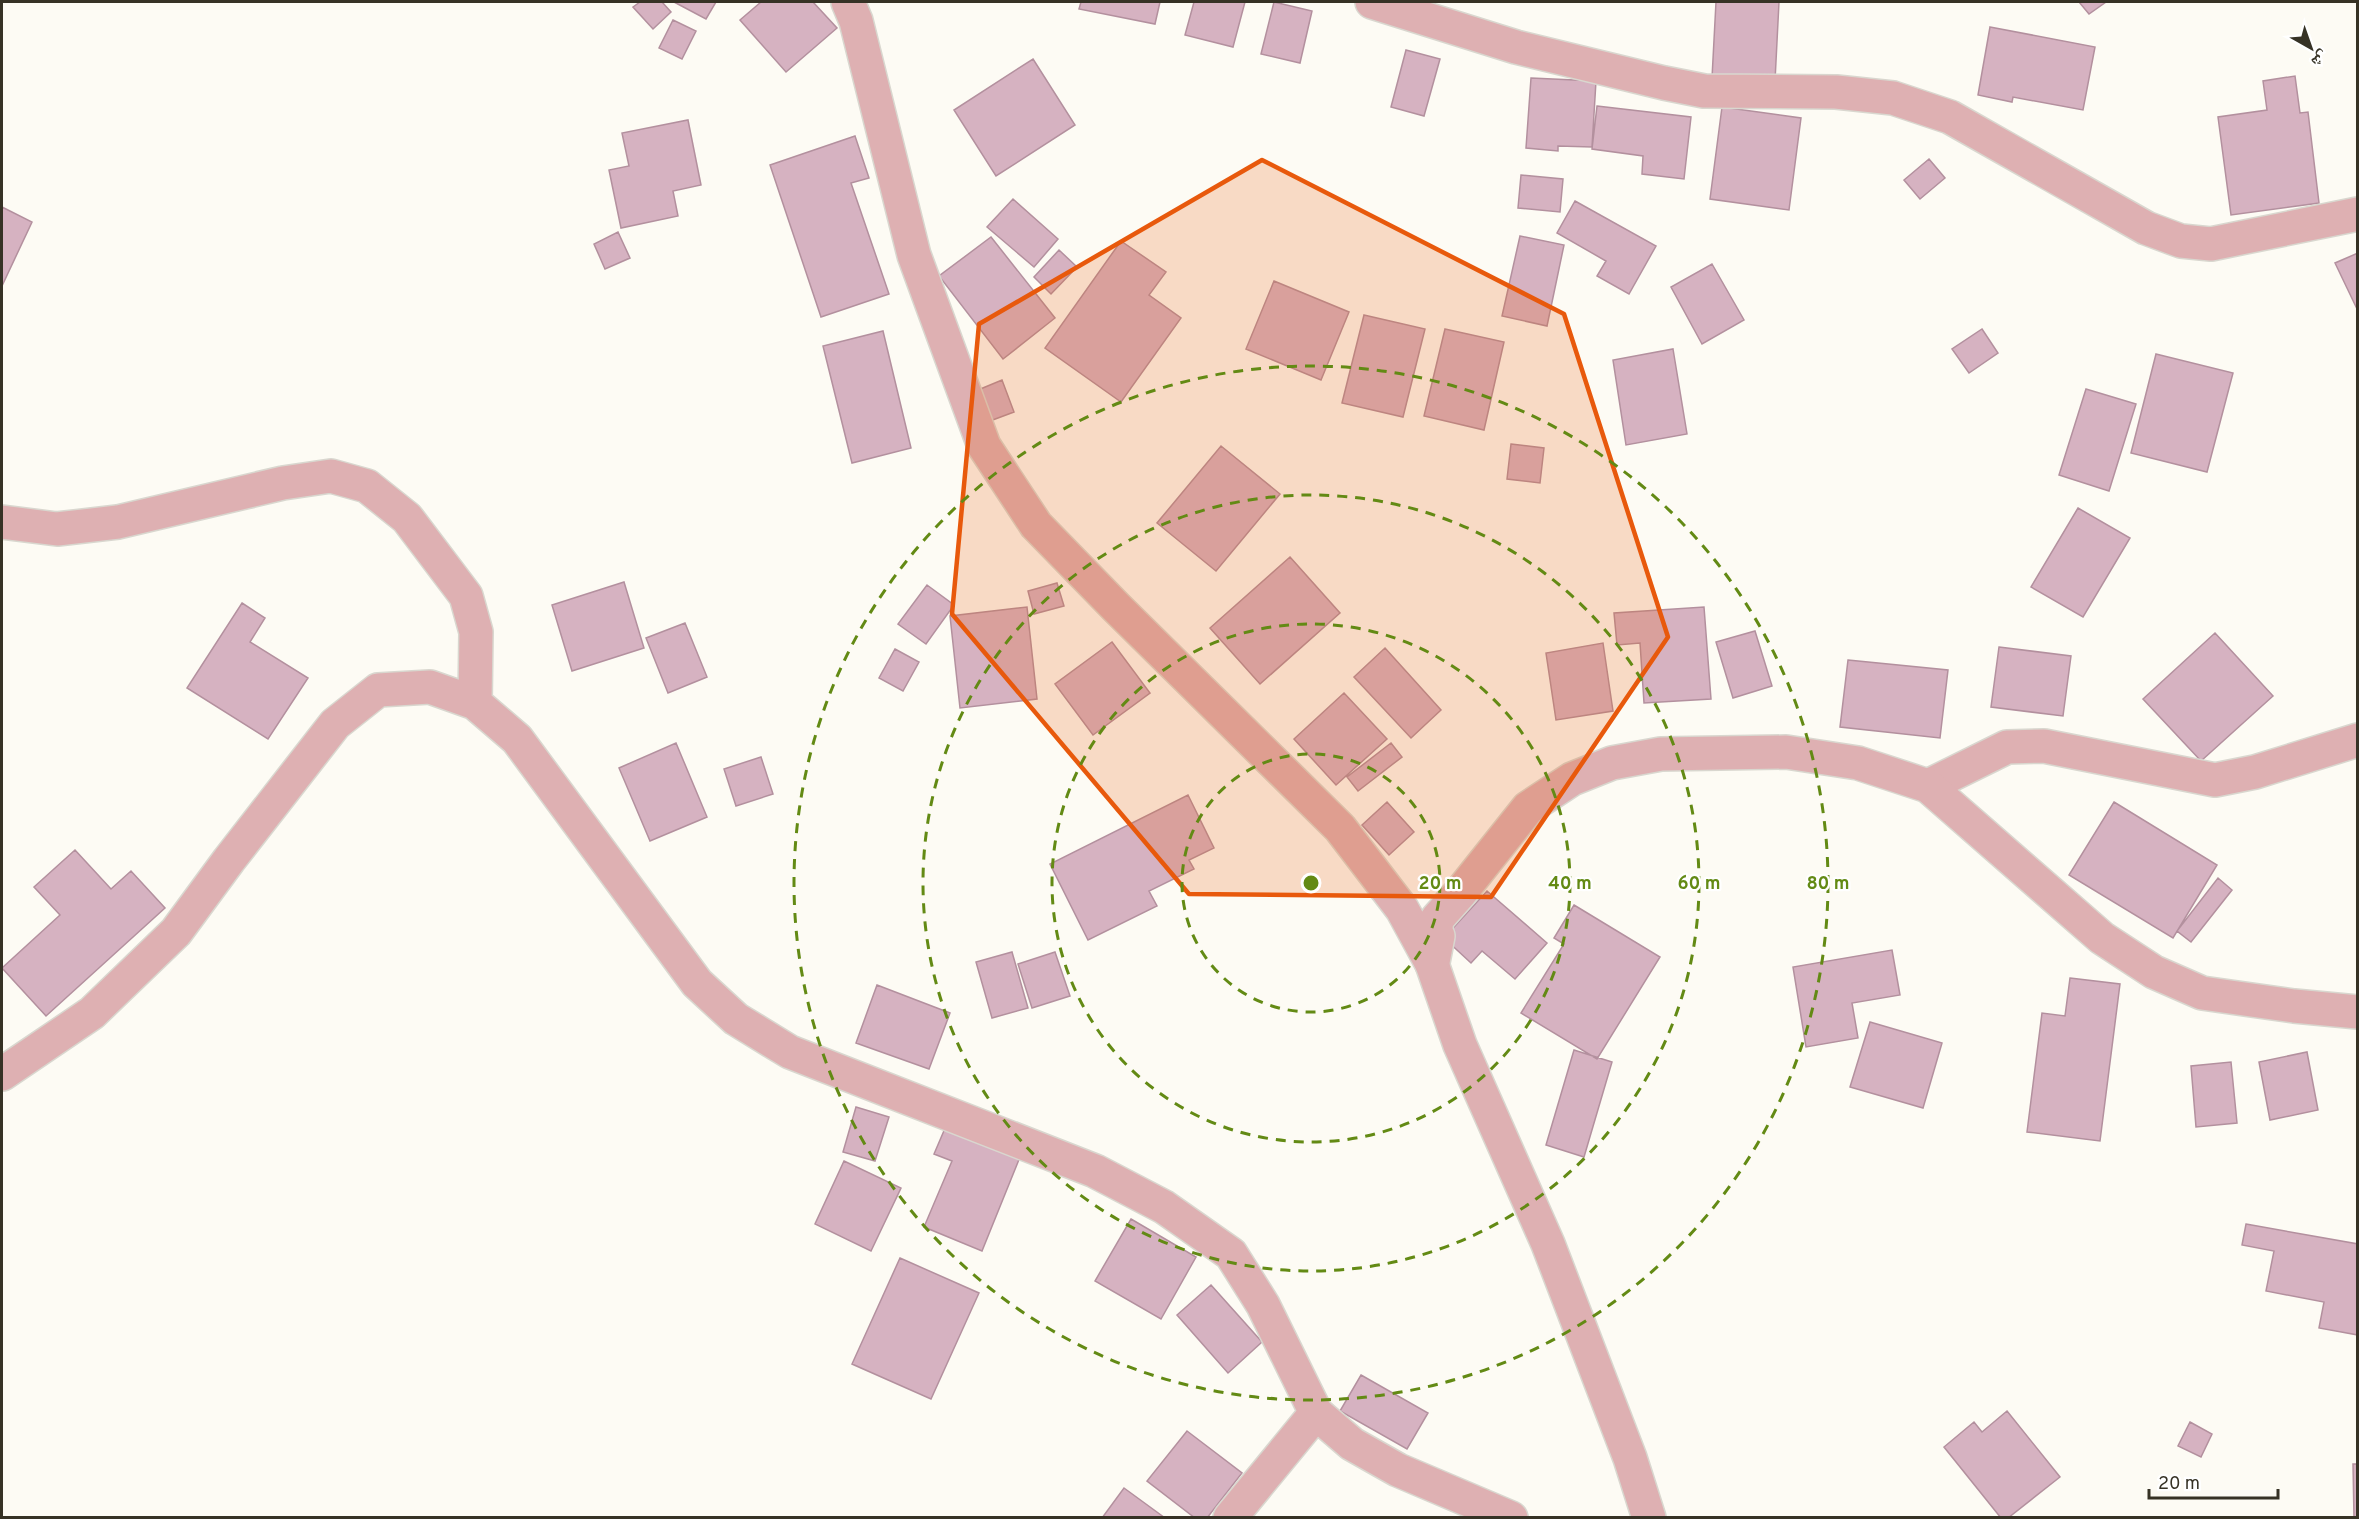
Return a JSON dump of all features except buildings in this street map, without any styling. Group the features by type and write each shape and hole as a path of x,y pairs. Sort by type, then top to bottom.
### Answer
{"street":[{"path":"848,2 855,21 914,255 984,446 1035,525 1340,828 1402,909 1432,964 1460,1045 1548,1244 1630,1458 1649,1518"},
{"path":"1372,2 1516,47 1704,91 1836,92 1893,98 1950,117 2146,228 2181,241 2211,244 2358,214"},
{"path":"2,522 57,529 117,522 283,483 331,476 367,486 407,518 466,596 476,633 475,703"},
{"path":"2,1074 92,1012 176,932 335,724 378,690 430,687 475,703 517,739 697,983 736,1019 790,1052 1095,1171 1164,1207 1231,1254 1263,1305 1316,1413 1352,1444 1398,1470 1511,1518"},
{"path":"1928,786 2007,747 2044,746 2215,780 2255,772 2358,740"},
{"path":"1432,964 1438,936 1435,937 1437,919 1528,808 1572,779 1612,763 1661,754 1786,752 1858,763 1928,786 2102,938 2154,972 2202,993 2358,1012"},
{"path":"1230,1518 1316,1413"}],"highlighted area":[{"path":"1262,160 1564,314 1668,637 1491,897 1189,894 952,614 979,324"}]}
